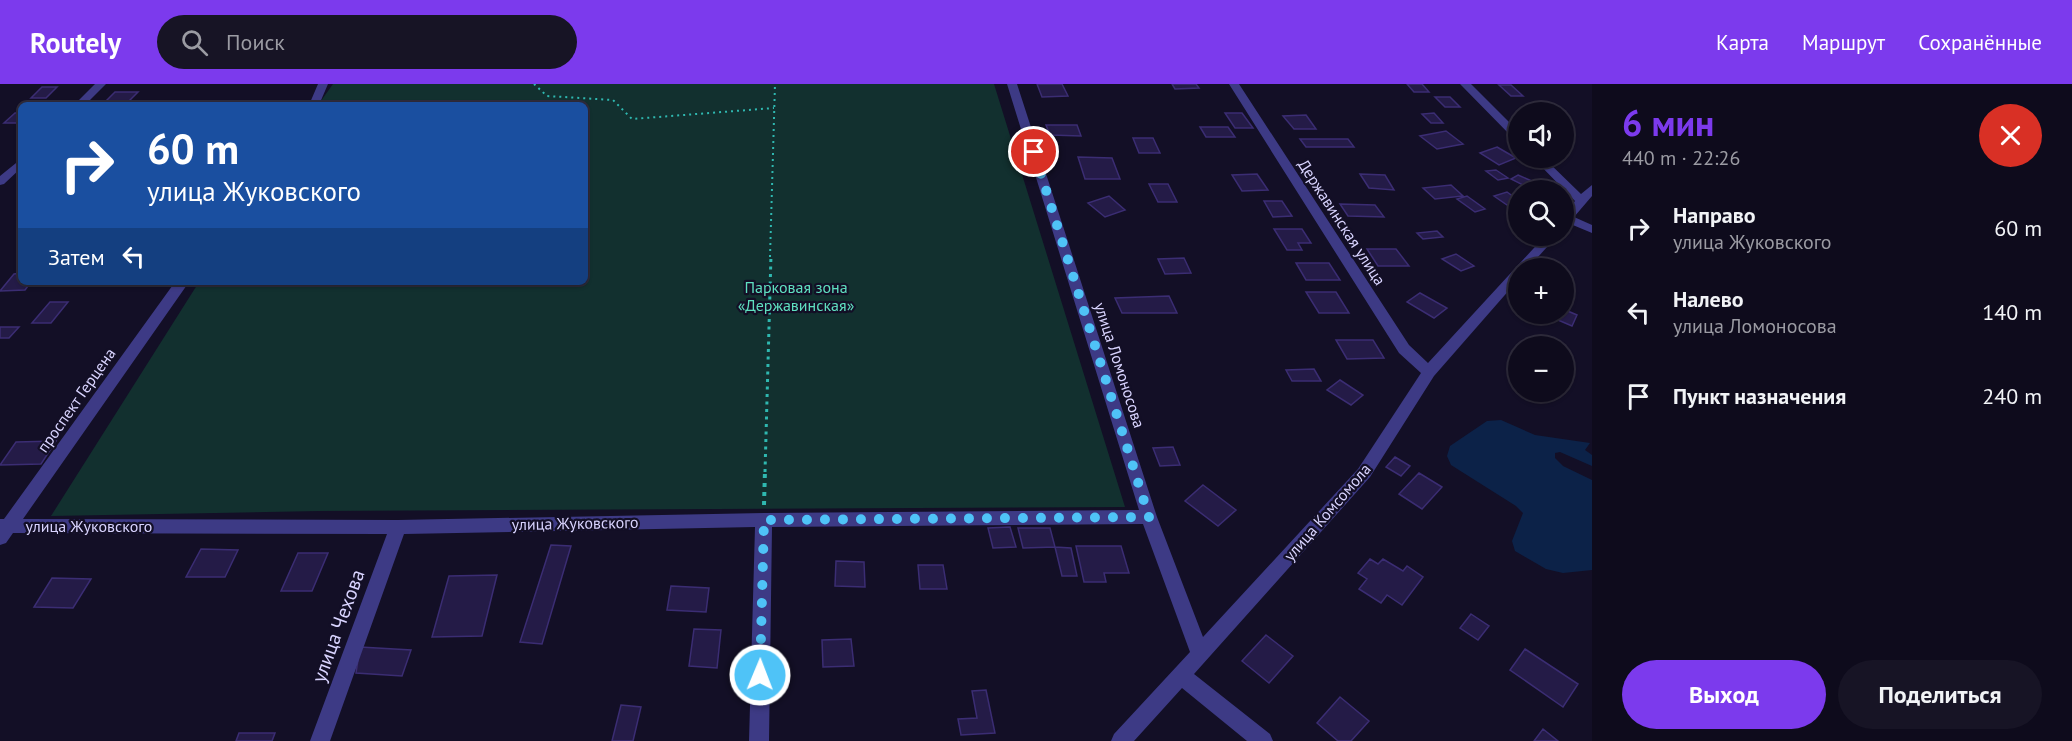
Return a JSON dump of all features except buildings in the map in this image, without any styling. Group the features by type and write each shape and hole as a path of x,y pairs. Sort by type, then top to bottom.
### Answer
{"street":[{"path":"82,102 101,84"},
{"path":"315,102 324,84"},
{"name":"улица Ломоносова","path":"1012,84 1149,517 1200,654"},
{"name":"Державинская улица","path":"1234,84 1404,349 1429,372"},
{"path":"1465,84 1508,127"},
{"path":"0,182 18,165"},
{"path":"1548,168 1582,201"},
{"path":"1574,210 1592,189"},
{"path":"1574,223 1592,229"},
{"path":"1530,258 1542,246"},
{"name":"улица Комсомола","path":"1121,741 1364,473 1429,372 1508,283"},
{"name":"проспект Герцена","path":"3,530 180,285"},
{"name":"улица Жуковского","path":"3,530 1149,517"},
{"path":"759,741 764,520"},
{"name":"улица Чехова","path":"320,741 398,527"},
{"path":"1181,676 1263,741"}],"path":[{"path":"534,84 547,96 613,100 632,119 774,108"},
{"path":"764,520 775,84"}],"green space":[{"name":"Парковая зона «Державинская»","path":"333,84 994,84 1125,507 319,511 51,516 197,285 588,285 588,102 320,102"}],"water":[{"path":"1501,420 1535,435 1590,443 1585,450 1592,455 1592,466 1560,452 1555,453 1555,458 1563,466 1592,480 1592,570 1563,573 1546,569 1515,551 1512,541 1523,513 1516,506 1451,465 1447,456 1450,446 1487,421"}],"route":[{"path":"760,675 764,520 1149,517 1034,152"}]}
